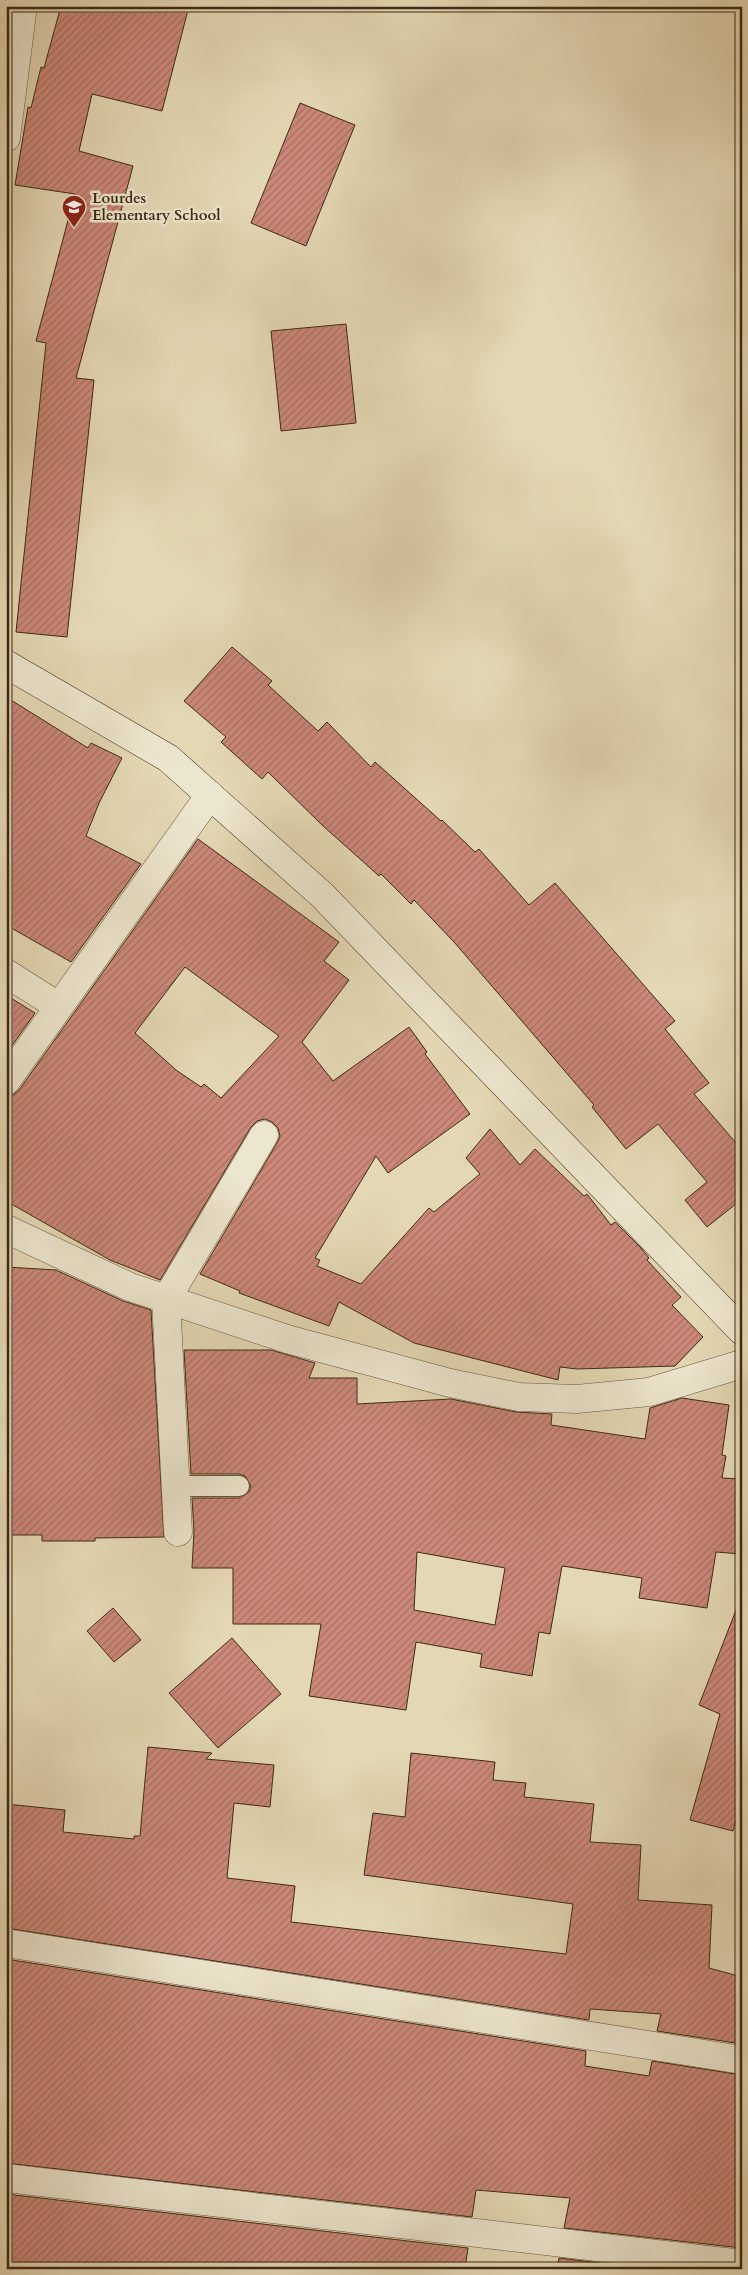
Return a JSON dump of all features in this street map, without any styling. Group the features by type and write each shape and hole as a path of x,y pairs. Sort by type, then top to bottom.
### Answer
{"street":[{"path":"6,138 23,6"},
{"path":"6,664 168,758 322,895 742,1332"},
{"path":"6,1080 210,795"},
{"path":"6,973 58,1006"},
{"path":"178,1532 166,1300 264,1134"},
{"path":"6,1229 130,1287 166,1300 287,1339 450,1383 519,1397 577,1399 649,1392 742,1364"},
{"path":"6,1943 742,2060"},
{"path":"6,2178 742,2264"}],"lane":[{"path":"176,1486 239,1486"}],"building":[{"path":"61,6 189,6 162,111 92,94 79,151 133,166 76,378 94,380 67,637 16,632 46,343 36,341 75,194 15,185 28,107 31,108 41,67 44,68"},
{"path":"300,103 355,125 306,246 251,223"},
{"path":"346,324 356,423 281,431 271,331"},
{"path":"232,647 272,681 268,685 318,731 327,722 371,767 375,762 442,820 475,852 479,849 529,905 555,883 675,1021 665,1029 709,1083 694,1094 742,1150 742,1199 707,1227 685,1200 707,1182 658,1124 626,1149 592,1107 594,1105 454,942 414,900 411,904 381,874 379,876 322,825 268,772 262,779 221,742 226,737 184,701"},
{"path":"6,697 88,748 91,743 122,758 99,803 86,836 141,864 71,962 6,925"},
{"path":"198,839 339,942 324,961 349,980 302,1042 333,1081 409,1027 427,1052 425,1054 470,1114 388,1173 376,1156 315,1258 320,1260 317,1266 361,1284 429,1208 434,1212 480,1174 466,1158 490,1129 520,1165 535,1149 584,1196 587,1194 611,1225 615,1222 641,1248 649,1258 647,1260 681,1297 672,1305 703,1337 675,1366 577,1369 560,1367 558,1380 414,1343 339,1302 329,1326 239,1293 240,1291 200,1274 280,1136 278,1128 272,1122 265,1119 257,1121 251,1127 160,1280 110,1260 6,1201 6,1096 13,1095 19,1090","holes":["185,967 279,1036 221,1098 204,1084 201,1087 176,1070 135,1033"]},
{"path":"6,995 35,1013 6,1054"},
{"path":"6,1267 56,1270 123,1301 151,1310 164,1537 95,1538 95,1541 42,1541 42,1535 6,1535"},
{"path":"184,1350 271,1350 315,1363 309,1378 357,1378 357,1404 451,1399 516,1412 552,1414 551,1425 645,1439 650,1408 682,1398 729,1405 722,1455 726,1456 722,1478 742,1479 742,1554 716,1552 707,1608 639,1598 642,1578 562,1566 550,1634 539,1632 532,1676 480,1667 482,1654 416,1642 406,1710 309,1696 321,1624 233,1624 233,1568 192,1568 194,1531 192,1498 239,1498 249,1492 251,1486 245,1476 239,1474 191,1474","holes":["417,1552 505,1568 495,1625 414,1610"]},
{"path":"740,1600 742,1601 742,1820 737,1818 733,1831 690,1820 720,1714 699,1705"},
{"path":"113,1608 141,1640 114,1662 87,1631"},
{"path":"232,1638 281,1694 218,1748 169,1693"},
{"path":"148,1747 212,1753 206,1759 274,1765 270,1807 234,1803 227,1878 295,1886 291,1922 566,1954 573,1904 364,1875 373,1813 405,1817 411,1753 495,1762 493,1780 526,1783 524,1797 594,1804 590,1842 641,1845 638,1900 712,1905 709,1968 742,1977 742,2044 657,2031 661,2014 590,2009 589,2020 6,1928 6,1804 65,1810 63,1832 134,1839 134,1836 140,1836"},
{"path":"6,1959 586,2051 585,2066 649,2076 652,2061 742,2075 742,2248 564,2228 570,2198 476,2190 472,2217 6,2163"},
{"path":"6,2194 468,2248 465,2269 6,2269"},
{"path":"559,2258 648,2269 557,2269"}],"place":[{"name":"Lourdes Elementary School","path":"74,228"}]}
